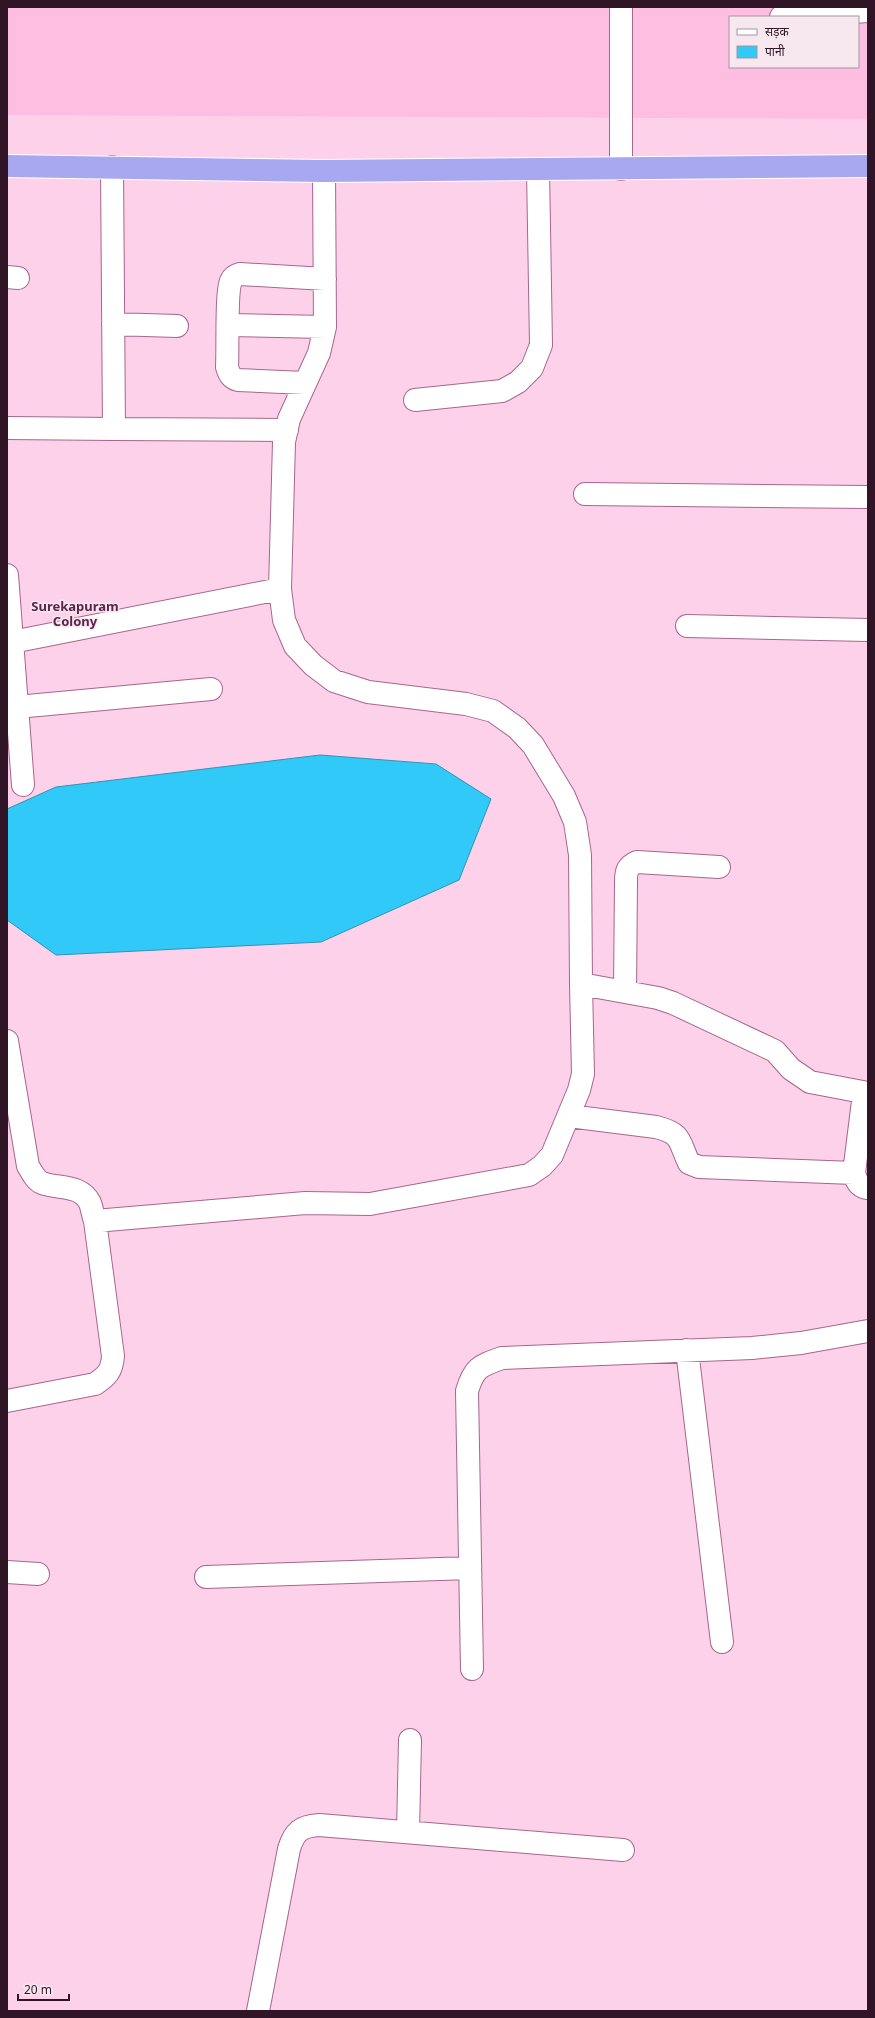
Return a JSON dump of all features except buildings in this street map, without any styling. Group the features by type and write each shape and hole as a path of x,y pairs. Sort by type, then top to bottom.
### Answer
{"highway":[{"path":"7,166 324,171 868,166"}],"street":[{"path":"621,168 622,7"},
{"path":"796,16 868,11"},
{"path":"112,167 114,429"},
{"path":"415,400 502,391 518,382 532,368 541,344 538,168"},
{"path":"95,1221 305,1203 370,1204 529,1175 542,1166 552,1155 579,1090 583,1074 580,855 575,822 564,796 533,745 517,728 493,712 466,704 368,692 334,681 313,665 296,646 284,620 280,589 283,460 289,419 319,353 325,328 324,171"},
{"path":"305,383 233,378 229,374 227,367 228,294 230,281 234,276 240,274 325,279"},
{"path":"113,324 177,326"},
{"path":"228,325 325,328"},
{"path":"7,428 287,430"},
{"path":"585,494 868,497"},
{"path":"7,575 23,785"},
{"path":"12,642 280,589"},
{"path":"687,626 868,630"},
{"path":"17,707 211,689"},
{"path":"625,992 626,871 630,865 637,862 719,867"},
{"path":"569,1116 669,1130 682,1143 689,1162 699,1167 861,1181 866,1093 810,1082 795,1073 775,1051 673,1002 581,984"},
{"path":"7,1041 28,1166 34,1176 41,1183 72,1188 82,1193 90,1202 95,1221 113,1356 112,1368 106,1377 95,1384 7,1401"},
{"path":"472,1669 467,1391 472,1375 481,1365 502,1358 752,1348 868,1331"},
{"path":"687,1350 722,1642"},
{"path":"206,1577 470,1568"},
{"path":"7,1572 38,1574"},
{"path":"408,1832 410,1740"},
{"path":"258,2011 289,1849 296,1833 306,1827 319,1825 623,1850"}],"shaded area":[{"path":"7,7 868,7 868,119 7,115"}],"water":[{"path":"320,755 436,764 491,799 459,880 321,942 56,955 7,920 7,809 56,787"}],"district":[{"name":"Surekapuram Colony","path":"75,614"}]}
